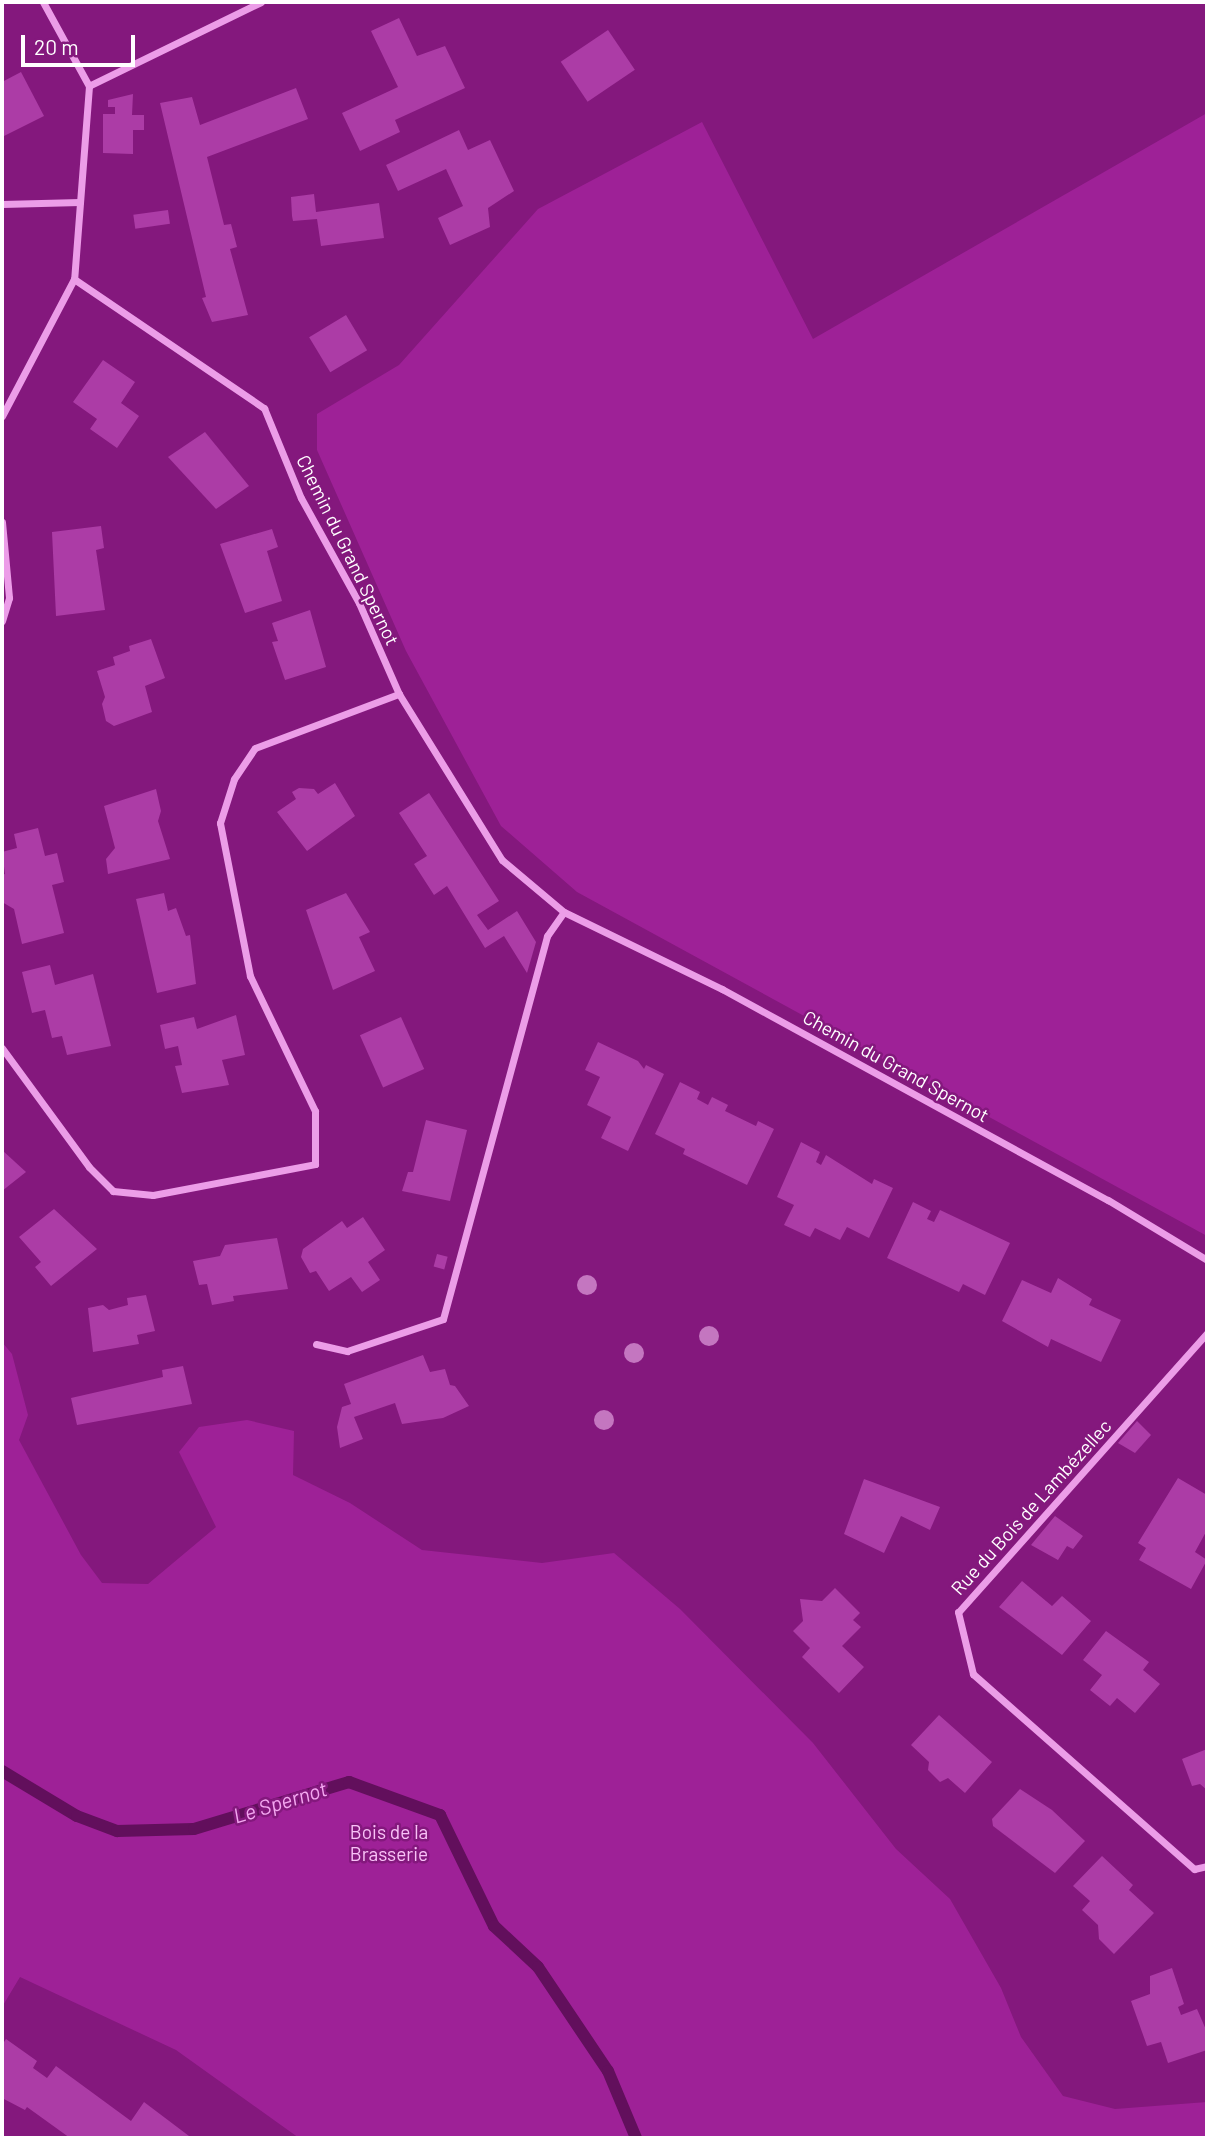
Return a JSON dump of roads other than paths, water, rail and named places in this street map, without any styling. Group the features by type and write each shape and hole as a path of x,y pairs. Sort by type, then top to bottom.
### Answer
{"street":[{"path":"2,416 75,279 89,86 43,2"},
{"path":"89,86 261,2"},
{"path":"2,204 80,202"},
{"name":"Chemin du Grand Spernot","path":"75,279 264,408 301,498 359,603 399,694 502,860 564,912 722,989 1108,1200 1207,1260"},
{"path":"2,522 9,598 2,621"},
{"path":"2,1048 89,1167 113,1191 153,1195 315,1164 315,1111 250,976 220,823 234,779 255,748 399,694"},
{"path":"316,1344 347,1351 443,1319 547,936 564,912"},
{"name":"Rue du Bois de Lambézellec","path":"1207,1333 958,1612 973,1674 1194,1869 1207,1866"}],"waterway":[{"name":"Le Spernot","path":"2,1771 77,1816 117,1831 194,1829 349,1782 440,1815 494,1926 538,1967 608,2071 636,2138"}],"park label":[{"name":"Bois de la Brasserie","path":"389,1843"}]}
